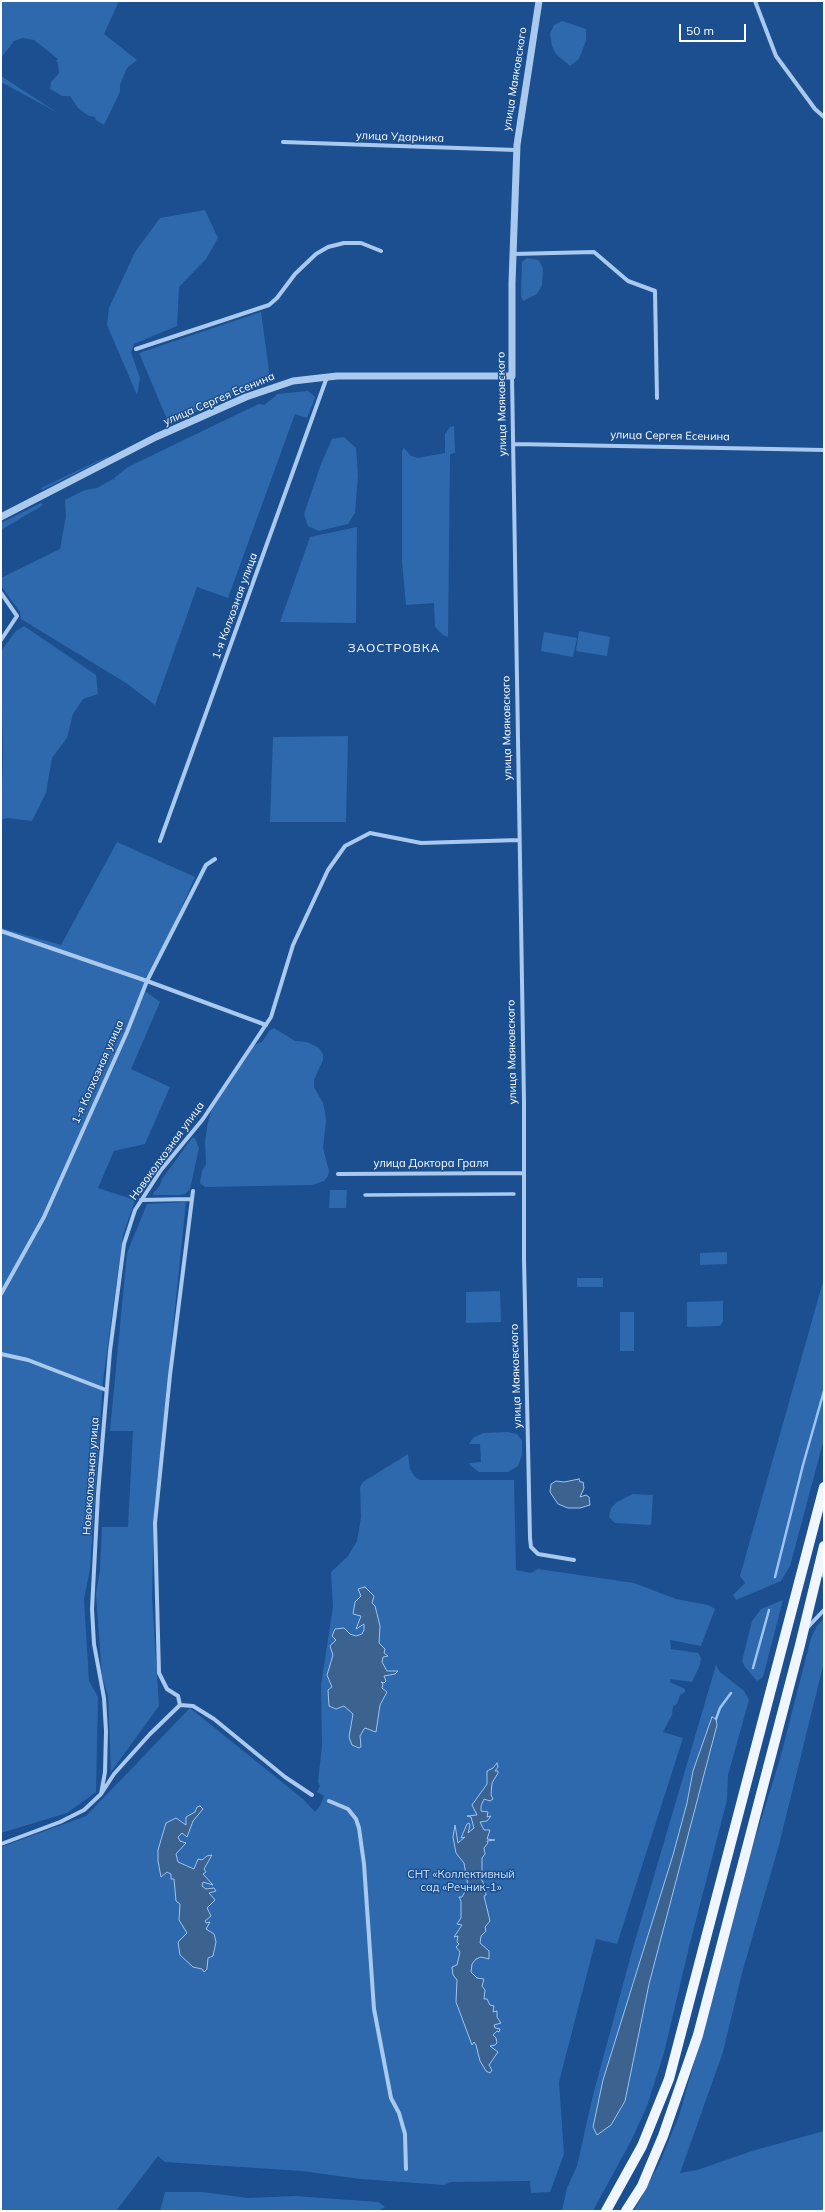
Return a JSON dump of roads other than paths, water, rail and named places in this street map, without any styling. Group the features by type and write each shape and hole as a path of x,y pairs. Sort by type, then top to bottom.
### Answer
{"main road":[{"path":"606,2211 642,2146 669,2078 824,1487"},
{"path":"626,2211 642,2186 663,2136 698,2034 800,1645 823,1548"}],"street":[{"name":"улица Маяковского","path":"539,1 516,150 512,254 512,376 515,444 524,1259 532,1547 540,1554 574,1560"},
{"path":"755,1 776,56 815,109 824,117"},
{"name":"улица Ударника","path":"283,142 516,150"},
{"path":"136,349 269,304 276,298 295,274 316,254 328,247 351,243 370,246 381,251"},
{"path":"512,254 594,252 628,281 655,291 656,398"},
{"name":"улица Сергея Есенина","path":"1,517 156,437 231,403 279,385 327,376 512,376"},
{"name":"1-я Колхозная улица","path":"160,841 327,376"},
{"name":"улица Сергея Есенина","path":"515,444 824,450"},
{"path":"1,593 17,616 1,640"},
{"name":"Новоколхозная улица","path":"101,1794 106,1772 106,1730 104,1698 94,1644 92,1609 106,1390 124,1244 130,1223 142,1200 161,1170 203,1119 271,1018 293,945 328,870 346,846 370,833 421,843 520,840"},
{"name":"1-я Колхозная улица","path":"1,1294 44,1216 127,1032 146,981 206,866 215,859"},
{"path":"1,931 146,981 266,1025"},
{"name":"улица Доктора Граля","path":"338,1174 524,1173"},
{"path":"180,1705 178,1696 167,1689 159,1674 155,1523 170,1374 193,1191"},
{"path":"366,1195 514,1194"},
{"path":"142,1200 191,1199"},
{"path":"1,1354 28,1360 106,1390"},
{"path":"823,1548 824,1576"},
{"path":"800,1645 810,1623 824,1610"},
{"path":"1,1844 70,1818 84,1810 101,1794 114,1774 150,1734 180,1705 192,1706 214,1720 285,1777 312,1795"},
{"path":"329,1802 344,1806 354,1816 358,1823 363,1853 374,2009 391,2098 399,2113 405,2134 406,2169"}],"waterway":[{"path":"775,1577 803,1465 824,1391"},
{"path":"753,1668 769,1610"},
{"path":"716,1719 720,1708 731,1693"}],"district":[{"name":"ЗАОСТРОВКА","path":"394,648"}],"park label":[{"name":"СНТ «Коллективный сад «Речник-1»","path":"461,1881"}]}
